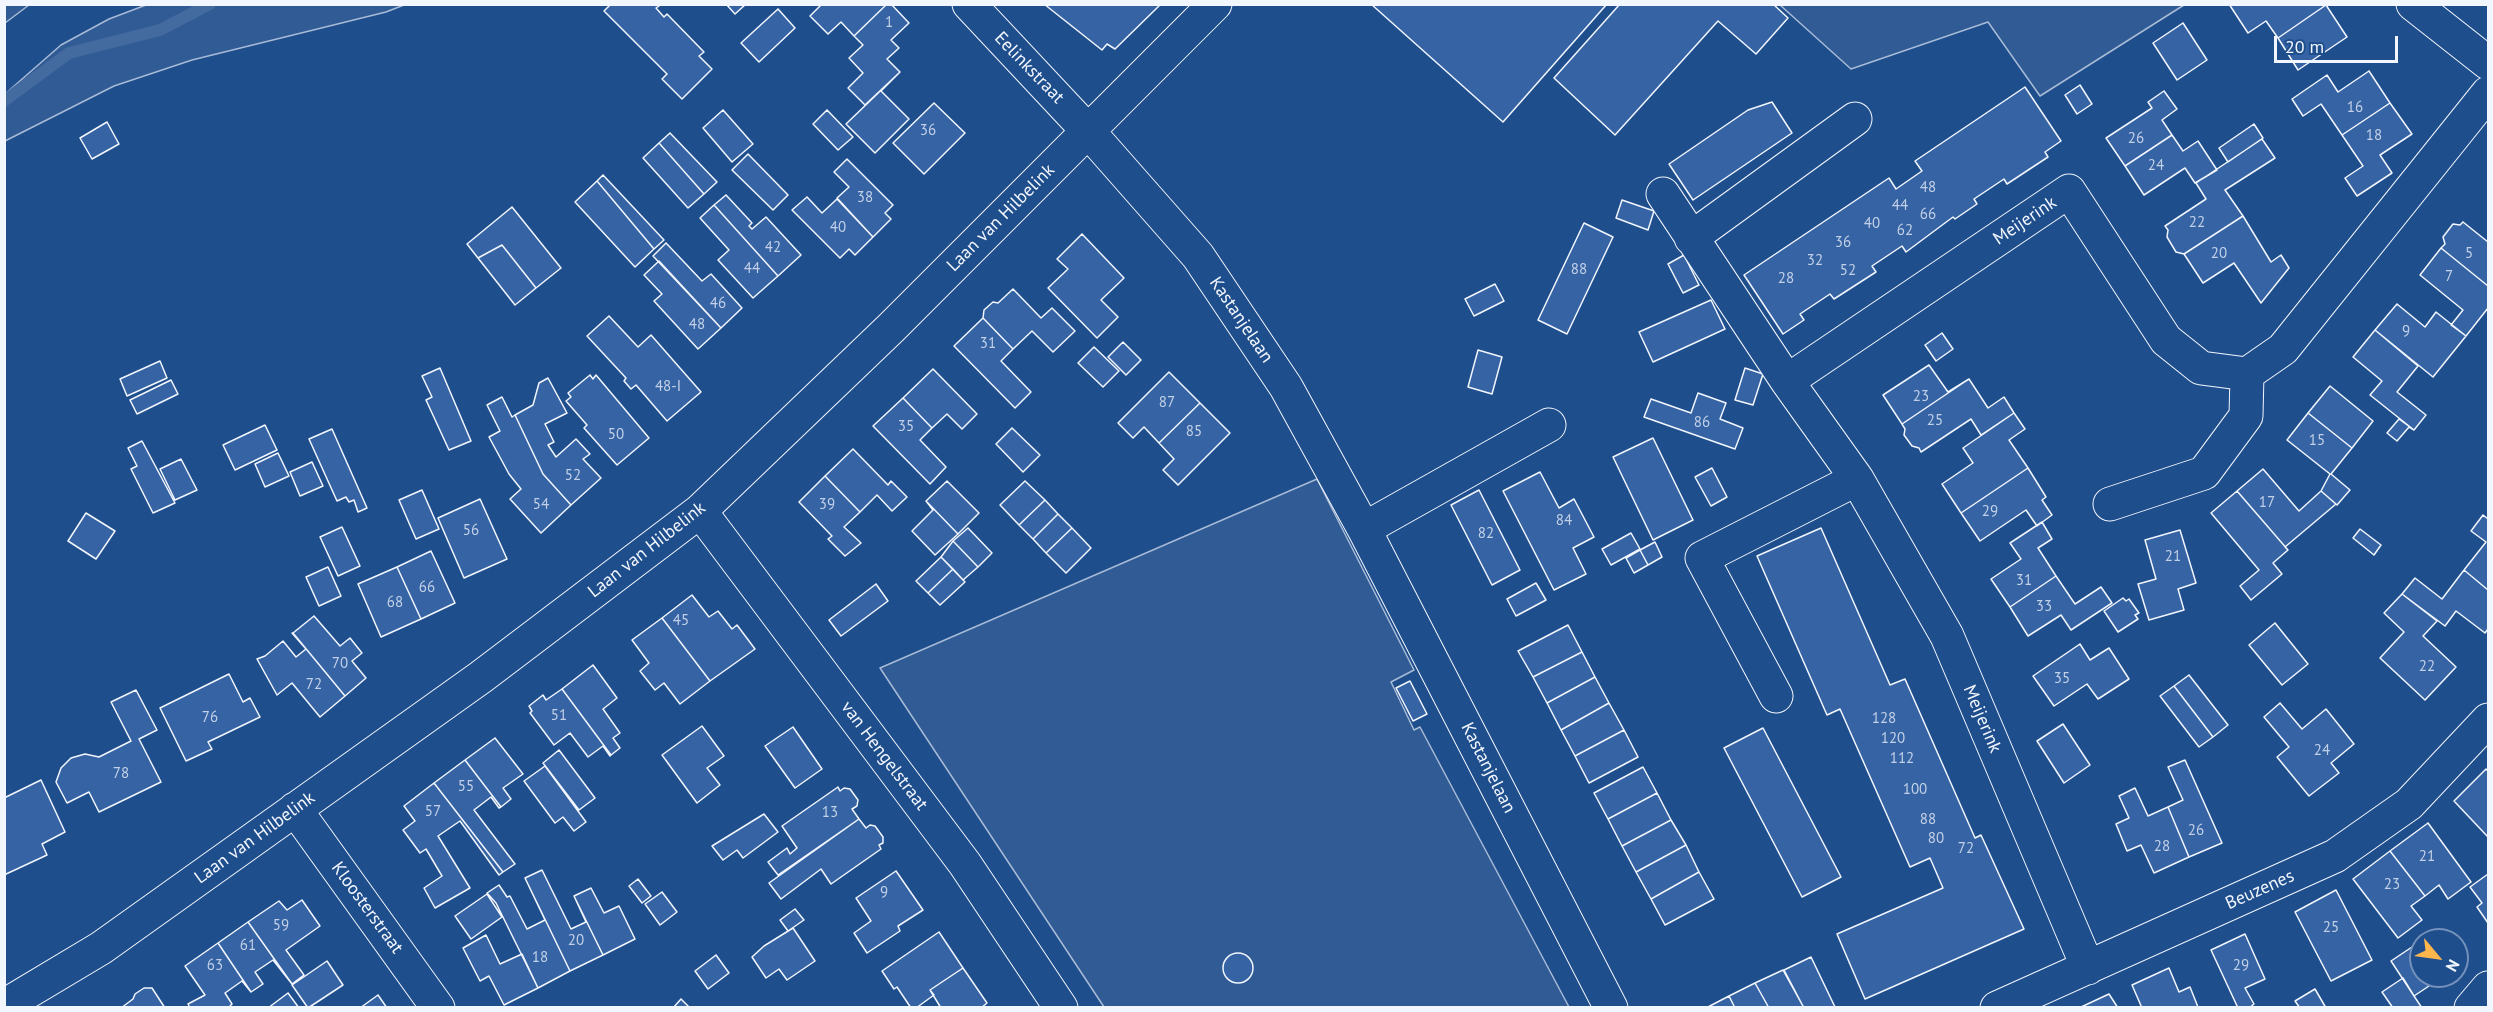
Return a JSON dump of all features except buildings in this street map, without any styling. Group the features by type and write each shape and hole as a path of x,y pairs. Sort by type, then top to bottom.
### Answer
{"street":[{"name":"Eelinkstraat","path":"969,4 1089,131"},
{"name":"Laan van Hilbelink","path":"4,1006 101,948 481,677 700,511 891,328 1215,4"},
{"path":"2414,4 2488,63"},
{"path":"2110,504 2204,473 2246,416 2247,374 2283,349 2488,93"},
{"path":"1691,238 1855,119"},
{"name":"Kastanjelaan","path":"1089,131 1198,255 1286,387 1364,529 1611,1008"},
{"name":"Meijerink","path":"1787,381 2069,191 2166,340 2201,368 2247,374"},
{"name":"Meijerink","path":"1663,194 1787,381 1857,479 1947,636 2088,968"},
{"path":"1364,529 1549,425"},
{"path":"1776,696 1702,558 1857,479"},
{"name":"van Hengelstraat","path":"700,511 965,864 1061,1008"},
{"name":"Beuzenes","path":"1997,1008 2335,856 2409,804 2488,720"},
{"name":"Kloosterstraat","path":"295,809 438,1008"},
{"path":"2471,1008 2488,988"}],"shaded area":[{"path":"5,4 29,4 29,5 5,23"},
{"path":"146,5 404,5 386,12 192,60 114,86 5,141 5,94 61,45 109,19"},
{"path":"1780,5 2184,5 2040,96 1988,22 1851,69"},
{"path":"1317,479 1414,670 1391,682 1414,730 1420,727 1569,1007 1104,1007 880,668"}],"waterway":[{"path":"4,101 69,53 160,30 210,4"}]}
